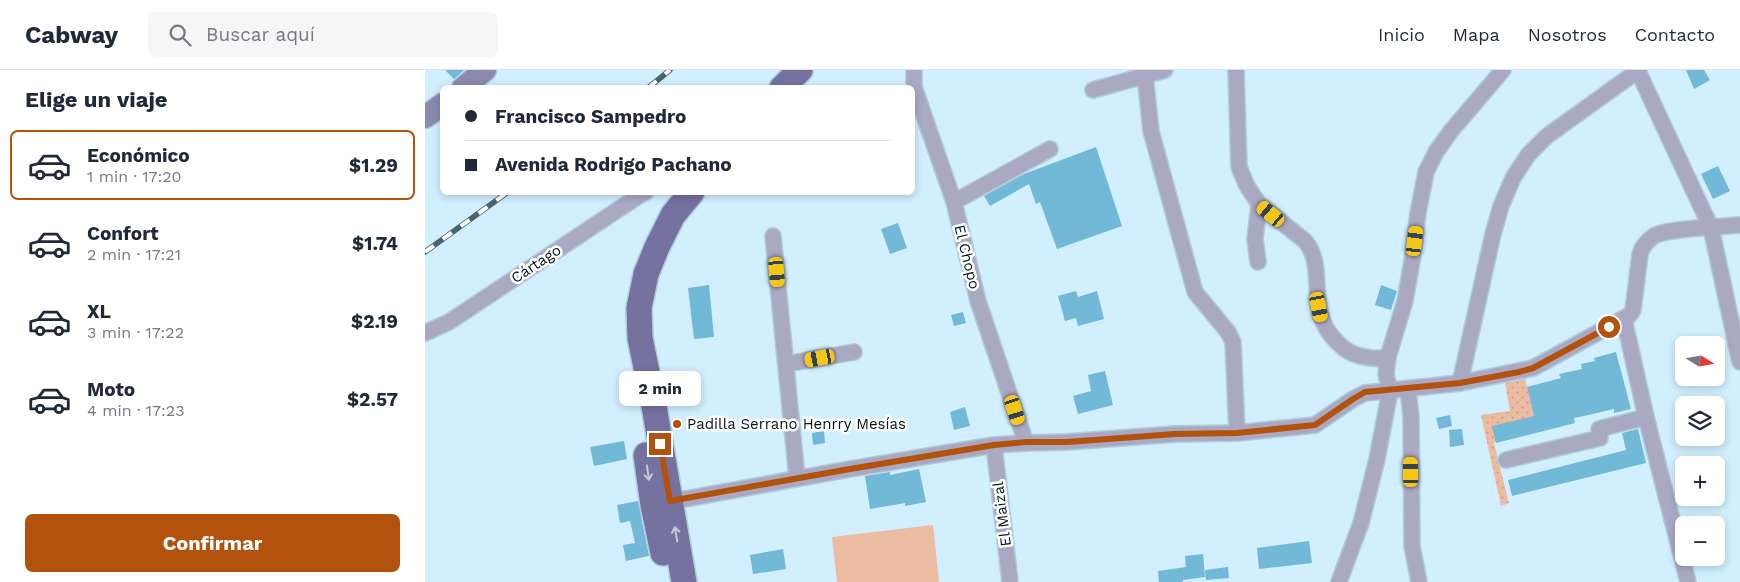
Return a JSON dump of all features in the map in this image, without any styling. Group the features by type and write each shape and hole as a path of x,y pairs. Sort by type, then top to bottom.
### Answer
{"main road":[{"path":"785,85 801,70"},
{"path":"803,85 817,70"},
{"path":"674,195 661,213 643,248 633,279 627,317 661,503 684,582"},
{"path":"669,582 640,338 639,308 646,274 657,248 673,215 690,195"}],"street":[{"path":"467,85 485,70"},
{"name":"El Chopo","path":"914,70 914,85"},
{"path":"1093,90 1165,70"},
{"path":"1236,70 1239,167 1247,186 1259,204 1310,247 1314,255 1317,297 1321,318 1328,333 1346,351 1364,358 1380,359 1388,357"},
{"path":"1339,582 1361,523 1371,489 1389,391 1386,374 1388,357 1405,301 1426,172 1436,152 1451,131 1503,70"},
{"path":"1460,383 1493,234 1501,206 1513,178 1528,155 1547,136 1639,70 1711,228 1740,362"},
{"path":"1145,76 1151,131 1195,292 1228,332 1233,342 1237,433"},
{"name":"El Chopo","path":"915,90 954,202 979,301 1026,442"},
{"path":"425,117 440,106"},
{"path":"954,202 1050,149"},
{"name":"Cártago","path":"425,333 449,322 640,195"},
{"path":"1258,262 1255,239 1259,204"},
{"path":"661,503 994,445 1175,434 1237,433 1315,425 1365,392 1460,383 1533,368 1630,315 1633,310 1640,254 1652,237 1665,232 1740,225"},
{"path":"773,236 797,478"},
{"path":"1624,319 1646,417 1688,582"},
{"path":"786,364 854,352"},
{"path":"1408,389 1411,417 1412,546 1419,582"},
{"path":"1506,460 1601,438 1599,429 1646,417"},
{"name":"El Maizal","path":"994,445 1010,582"}],"shaded area":[{"path":"1525,379 1534,416 1494,443 1509,503 1501,506 1481,415 1510,411 1505,383"},
{"path":"933,525 939,582 837,582 832,537"}],"building":[{"path":"445,70 464,70 454,79"},
{"path":"1686,70 1704,70 1710,80 1694,89"},
{"path":"1096,147 1122,226 1057,249 1040,202 1036,204 1029,184 990,206 984,196 1024,174"},
{"path":"1718,166 1730,191 1713,199 1701,174"},
{"path":"898,223 907,248 890,254 881,229"},
{"path":"709,285 714,337 694,339 688,288"},
{"path":"1381,285 1397,291 1391,310 1375,305"},
{"path":"1076,291 1078,297 1097,291 1104,319 1078,326 1076,318 1065,321 1058,296"},
{"path":"963,312 966,323 954,326 951,315"},
{"path":"1616,352 1631,409 1614,413 1614,409 1574,418 1575,423 1496,443 1492,426 1534,416 1527,387 1561,378 1559,374 1582,369 1581,364 1595,361 1594,358"},
{"path":"1105,371 1113,405 1078,414 1073,396 1091,391 1088,375"},
{"path":"965,407 970,426 954,430 950,412"},
{"path":"1450,415 1452,426 1439,429 1436,418"},
{"path":"1462,429 1464,445 1450,447 1449,430"},
{"path":"1638,429 1646,463 1512,496 1508,480 1626,450 1622,433"},
{"path":"824,431 825,443 813,445 812,433"},
{"path":"624,441 627,459 594,466 590,447"},
{"path":"919,469 926,502 905,506 905,503 870,509 865,476 890,472 890,475"},
{"path":"638,501 649,556 626,561 623,545 635,543 630,521 620,523 617,505"},
{"path":"1309,541 1312,563 1259,569 1257,548"},
{"path":"783,549 786,569 753,574 750,555"},
{"path":"1203,554 1205,577 1183,580 1183,582 1159,582 1158,571 1186,567 1185,556"},
{"path":"1228,567 1229,578 1206,580 1205,570"}],"railway":[{"path":"652,85 670,70"},
{"path":"425,252 504,195"}],"place":[{"name":"Padilla Serrano Henrry Mesías","path":"677,424"}],"route":[{"path":"660,444 670,501 994,445 1026,442 1067,442 1150,435 1237,433 1315,425 1365,392 1460,383 1519,372 1533,368 1609,327"}]}
